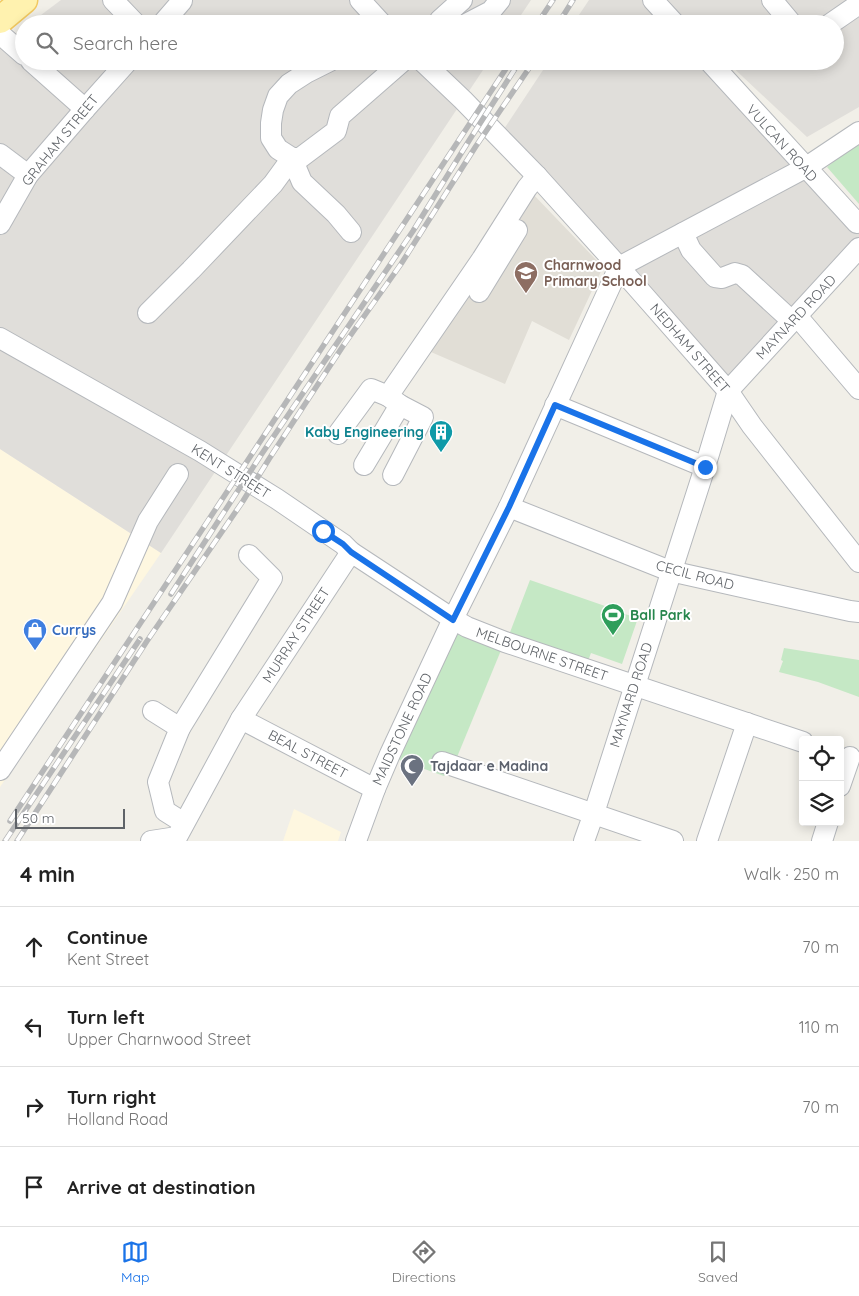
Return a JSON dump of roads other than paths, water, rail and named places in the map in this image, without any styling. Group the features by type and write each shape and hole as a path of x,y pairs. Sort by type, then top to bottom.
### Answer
{"main road":[{"path":"0,20 24,0"}],"street":[{"path":"113,0 127,15"},
{"path":"360,0 374,15"},
{"path":"446,15 462,0"},
{"path":"483,15 491,11 500,0"},
{"path":"653,0 667,15"},
{"path":"772,0 784,15"},
{"path":"170,15 182,1"},
{"path":"843,15 859,4"},
{"path":"0,34 15,47"},
{"path":"41,70 84,109"},
{"name":"GRAHAM STREET","path":"0,224 28,175 120,70"},
{"path":"312,70 290,84 278,96 271,122 271,138 278,149 292,158 300,158 336,131 340,116 393,70"},
{"name":"NEDHAM STREET","path":"431,70 542,182 728,391 752,426 859,562"},
{"name":"VULCAN ROAD","path":"717,70 857,223"},
{"path":"619,267 805,168 859,132"},
{"path":"0,154 28,175"},
{"path":"292,158 302,182 336,214 351,232"},
{"path":"148,313 273,184 292,158"},
{"path":"479,292 536,198 542,182"},
{"path":"364,465 394,401 482,259 527,188 542,182"},
{"path":"683,233 691,250 715,277 722,278 735,273 742,276 794,318 859,389"},
{"name":"MAYNARD ROAD","path":"584,841 728,391 859,248"},
{"name":"MAIDSTONE ROAD","path":"356,841 375,789 453,620 509,507 619,267"},
{"name":"KENT STREET","path":"0,338 200,451 343,544 351,552 453,620"},
{"path":"338,434 370,389 423,417 393,475"},
{"path":"555,405 705,467"},
{"path":"0,770 112,604 148,521 178,474"},
{"name":"CECIL ROAD","path":"509,507 670,572 859,612"},
{"name":"MURRAY STREET","path":"179,834 241,719 351,552"},
{"path":"152,841 179,834 165,811 158,782 180,728 272,578 249,555"},
{"name":"MELBOURNE STREET","path":"453,620 499,640 799,741"},
{"path":"153,711 180,728"},
{"name":"BEAL STREET","path":"241,719 375,789"},
{"path":"707,841 746,723"},
{"path":"842,781 850,757"},
{"path":"442,762 674,841"},
{"path":"822,841 827,826"}],"railway":[{"path":"543,15 553,0"},
{"path":"564,15 573,0"},
{"path":"10,821 505,70"},
{"path":"171,594 261,455 413,231 514,70"},
{"path":"17,841 147,641 243,501 343,346 401,264 476,146 528,70"},
{"path":"5,841 140,639"}],"place":[{"name":"Charnwood Primary School","path":"526,294"},
{"name":"Kaby Engineering","path":"441,453"},
{"name":"Ball Park","path":"613,636"},
{"name":"Currys","path":"35,651"},
{"name":"Tajdaar e Madina","path":"412,787"}]}
